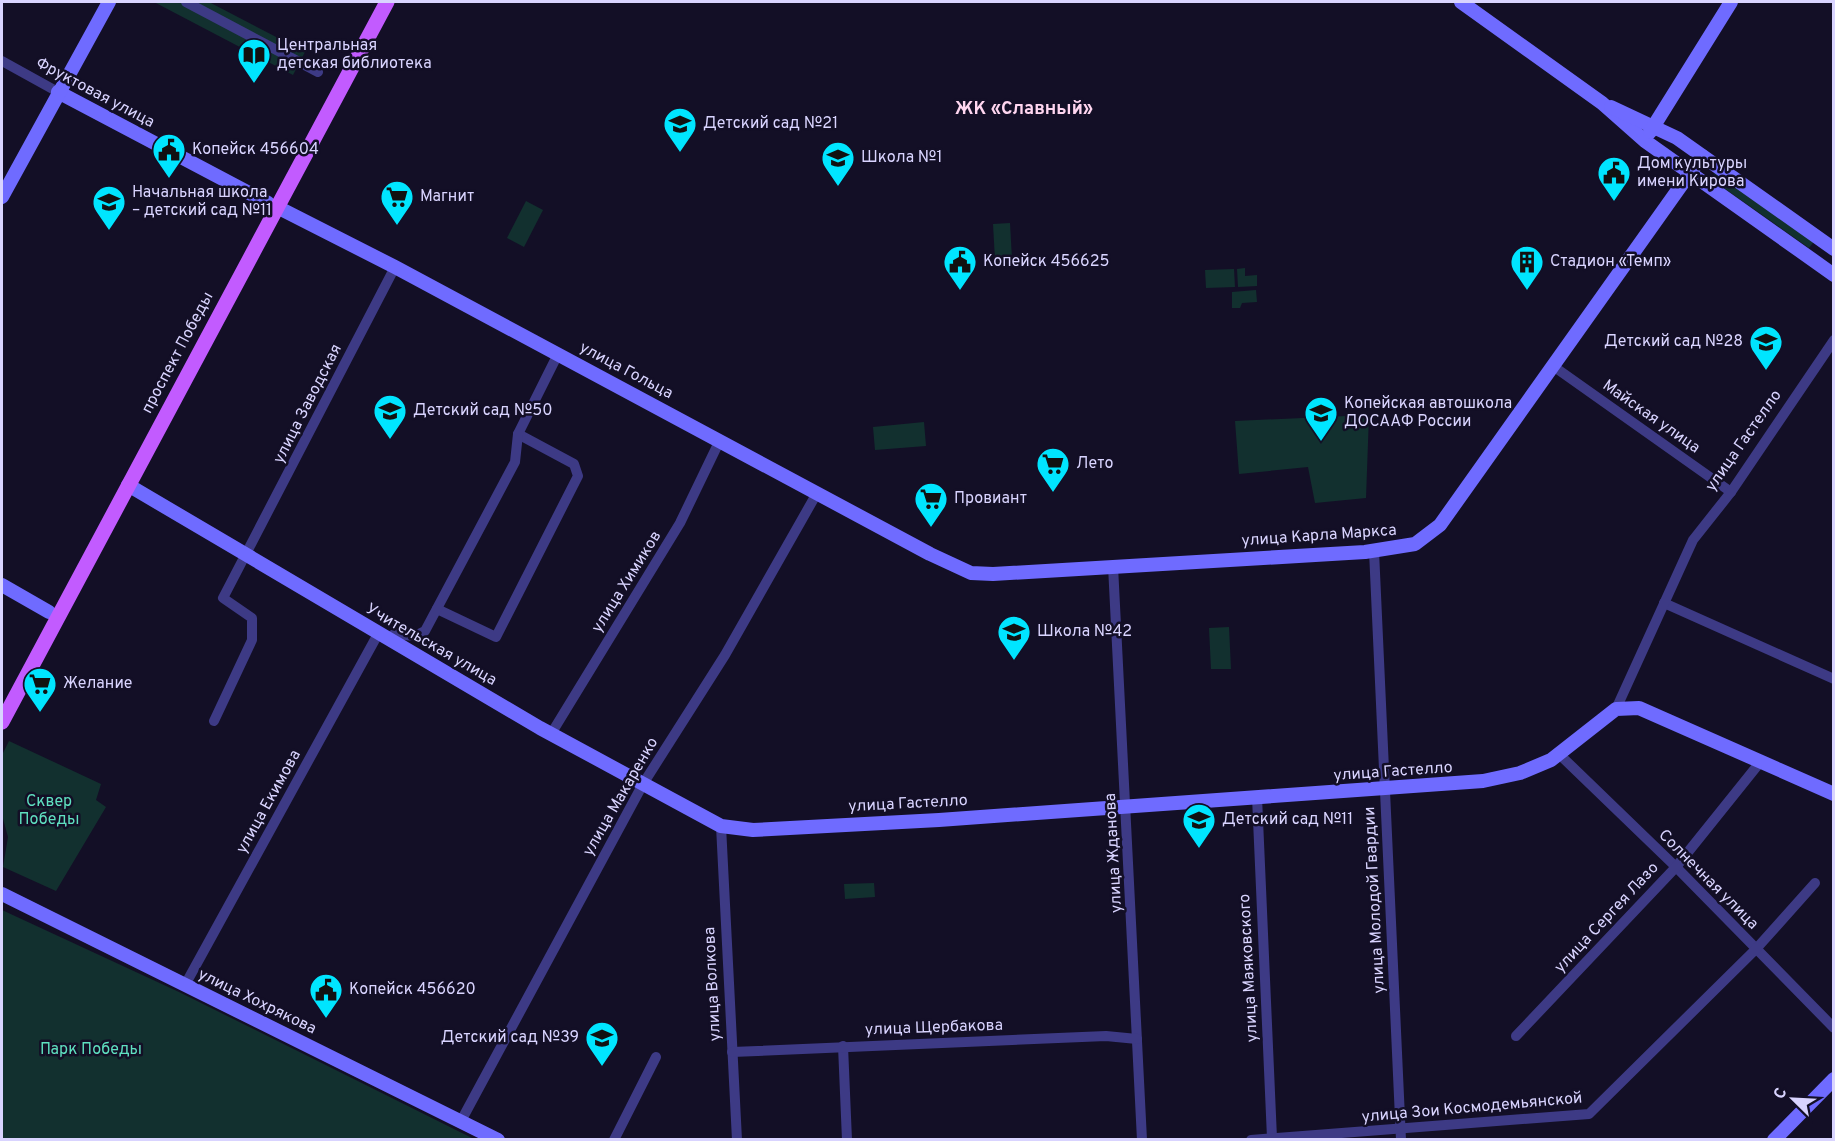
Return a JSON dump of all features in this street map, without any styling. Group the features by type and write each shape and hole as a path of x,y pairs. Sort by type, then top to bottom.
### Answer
{"main road":[{"name":"проспект Победы","path":"273,205 376,2"},
{"name":"проспект Победы","path":"2,722 53,615 123,482 273,205 387,2"},
{"name":"проспект Победы","path":"2,702 53,615"}],"street":[{"path":"2,197 57,92 109,2"},
{"path":"186,2 318,72"},
{"path":"1461,2 1602,104 1645,141 1833,275"},
{"path":"1645,141 1731,2"},
{"name":"Фруктовая улица","path":"2,61 273,205"},
{"path":"1602,104 1654,125 1702,156 1833,249"},
{"name":"улица Карла Маркса","path":"957,568 984,574 1374,551 1415,544 1440,525 1702,156"},
{"name":"улица Гольца","path":"273,205 395,267 957,568"},
{"path":"1807,256 1820,240"},
{"name":"улица Заводская","path":"214,721 252,640 252,618 223,598 395,267"},
{"name":"улица Гастелло","path":"721,826 753,830 939,820 1385,789 1483,781 1520,773 1560,755 1616,709 1693,540 1731,492 1833,340"},
{"path":"384,637 394,633 420,636 437,609 515,462 518,434 558,354"},
{"name":"Майская улица","path":"1553,366 1731,492"},
{"path":"437,609 496,638 578,476 574,464 518,434"},
{"name":"улица Химиков","path":"551,734 680,523 720,440"},
{"name":"Учительская улица","path":"123,482 551,734 721,826"},
{"name":"улица Макаренко","path":"461,1121 643,784 725,656 817,493"},
{"name":"улица Молодой Гвардии","path":"1374,551 1401,1135"},
{"name":"улица Жданова","path":"1113,566 1142,1140"},
{"path":"2,585 53,615"},
{"path":"1664,603 1833,679"},
{"name":"улица Екимова","path":"185,985 384,637"},
{"path":"1616,709 1639,708 1833,794"},
{"name":"Солнечная улица","path":"1560,755 1676,867 1833,1028"},
{"name":"улица Сергея Лазо","path":"1516,1036 1676,867 1761,761"},
{"name":"улица Маяковского","path":"1257,797 1272,1138"},
{"name":"улица Волкова","path":"721,826 737,1140"},
{"name":"улица Зои Космодемьянской","path":"1251,1140 1401,1135 1589,1114 1755,949 1815,883"},
{"name":"улица Хохрякова","path":"2,894 498,1140"},
{"name":"улица Щербакова","path":"732,1052 1106,1036 1137,1039"},
{"path":"843,1046 847,1140"},
{"path":"614,1140 656,1057"},
{"path":"1774,1140 1833,1079"}],"green space":[{"path":"154,2 209,2 305,52 293,75"},
{"path":"1716,171 1815,240 1809,248 1711,179"},
{"path":"526,201 543,210 524,247 507,238"},
{"path":"1010,223 1012,259 995,260 993,224"},
{"path":"1245,268 1245,276 1257,275 1257,286 1238,287 1237,269"},
{"path":"1234,269 1235,287 1206,288 1205,270"},
{"path":"1256,290 1257,302 1242,303 1240,308 1232,308 1232,292"},
{"path":"1369,415 1366,498 1315,503 1308,467 1239,474 1235,421"},
{"path":"924,422 926,446 875,450 873,427"},
{"path":"1229,627 1231,669 1211,669 1209,628"},
{"name":"Сквер Победы","path":"9,741 101,784 96,800 106,807 56,891 3,867 8,837 2,815 2,755"},
{"path":"874,883 875,897 845,899 844,884"},
{"name":"Парк Победы","path":"2,910 179,992 474,1139 2,1139"}],"place":[{"name":"Центральная детская библиотека","path":"254,84"},
{"name":"Детский сад №21","path":"680,153"},
{"name":"Копейск 456604","path":"169,179"},
{"name":"Школа №1","path":"838,187"},
{"name":"Дом культуры имени Кирова","path":"1614,202"},
{"name":"Магнит","path":"397,226"},
{"name":"Начальная школа – детский сад №11","path":"109,231"},
{"name":"Копейск 456625","path":"960,291"},
{"name":"Стадион «Темп»","path":"1527,291"},
{"name":"Детский сад №28","path":"1766,371"},
{"name":"Детский сад №50","path":"390,440"},
{"name":"Копейская автошкола ДОСААФ России","path":"1321,442"},
{"name":"Лето","path":"1053,493"},
{"name":"Провиант","path":"931,528"},
{"name":"Школа №42","path":"1014,661"},
{"name":"Желание","path":"40,713"},
{"name":"Детский сад №11","path":"1199,849"},
{"name":"Копейск 456620","path":"326,1019"},
{"name":"Детский сад №39","path":"602,1067"}],"district":[{"name":"ЖК «Славный»","path":"1024,109"}]}
